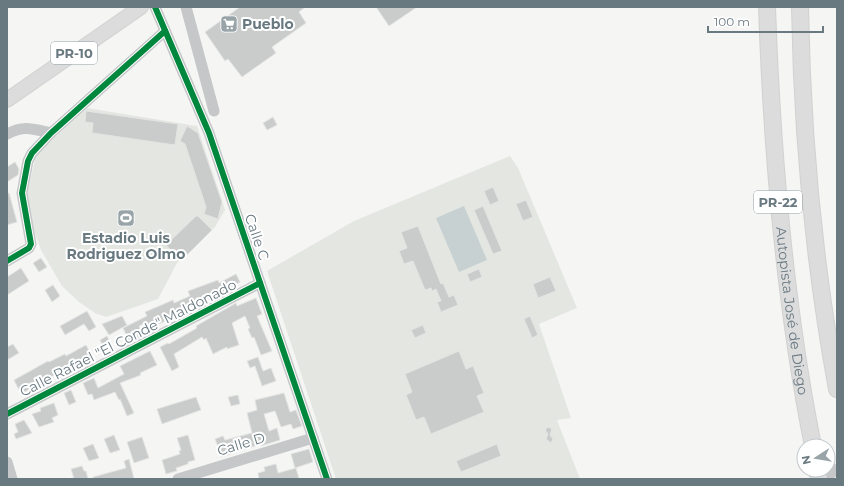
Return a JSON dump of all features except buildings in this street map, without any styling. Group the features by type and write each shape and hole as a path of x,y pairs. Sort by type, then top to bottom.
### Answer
{"highway":[{"path":"757,7 770,103"},
{"name":"Autopista José de Diego","path":"767,7 770,103 778,202 789,299 803,396 811,438"},
{"name":"PR-22","path":"800,7 801,61 808,160 822,293 836,382"}],"main road":[{"name":"PR-10","path":"7,100 141,7"}],"street":[{"name":"Calle C","path":"155,7 209,133 327,479"},
{"path":"186,7 214,111"},
{"path":"7,261 29,248 31,244 22,193 28,160 32,153 51,133 165,31"},
{"path":"7,134 20,128 27,127 51,133"},
{"name":"Calle Rafael \"El Conde\" Maldonado","path":"7,414 260,283"},
{"name":"Calle D","path":"178,479 313,438"},
{"path":"7,462 12,479"},
{"path":"823,479 837,469"}],"shaded area":[{"name":"Estadio Luis Rodriguez Olmo","path":"87,108 197,126 225,210 215,227 177,263 158,299 106,317 95,313 79,302 62,286 41,250 32,225 26,199 36,155"},
{"path":"510,156 518,168 577,308 539,324 571,418 557,420 580,479 336,479 267,271 354,221"},
{"path":"464,206 487,260 459,272 436,218"}],"cycle path":[{"path":"155,7 209,133 327,479"},
{"path":"7,261 29,248 31,244 22,193 28,161 32,153 51,133 165,31"},
{"path":"7,414 260,283"}],"place":[{"name":"Pueblo","path":"229,24"},
{"name":"Estadio Luis Rodriguez Olmo","path":"126,218"}]}
